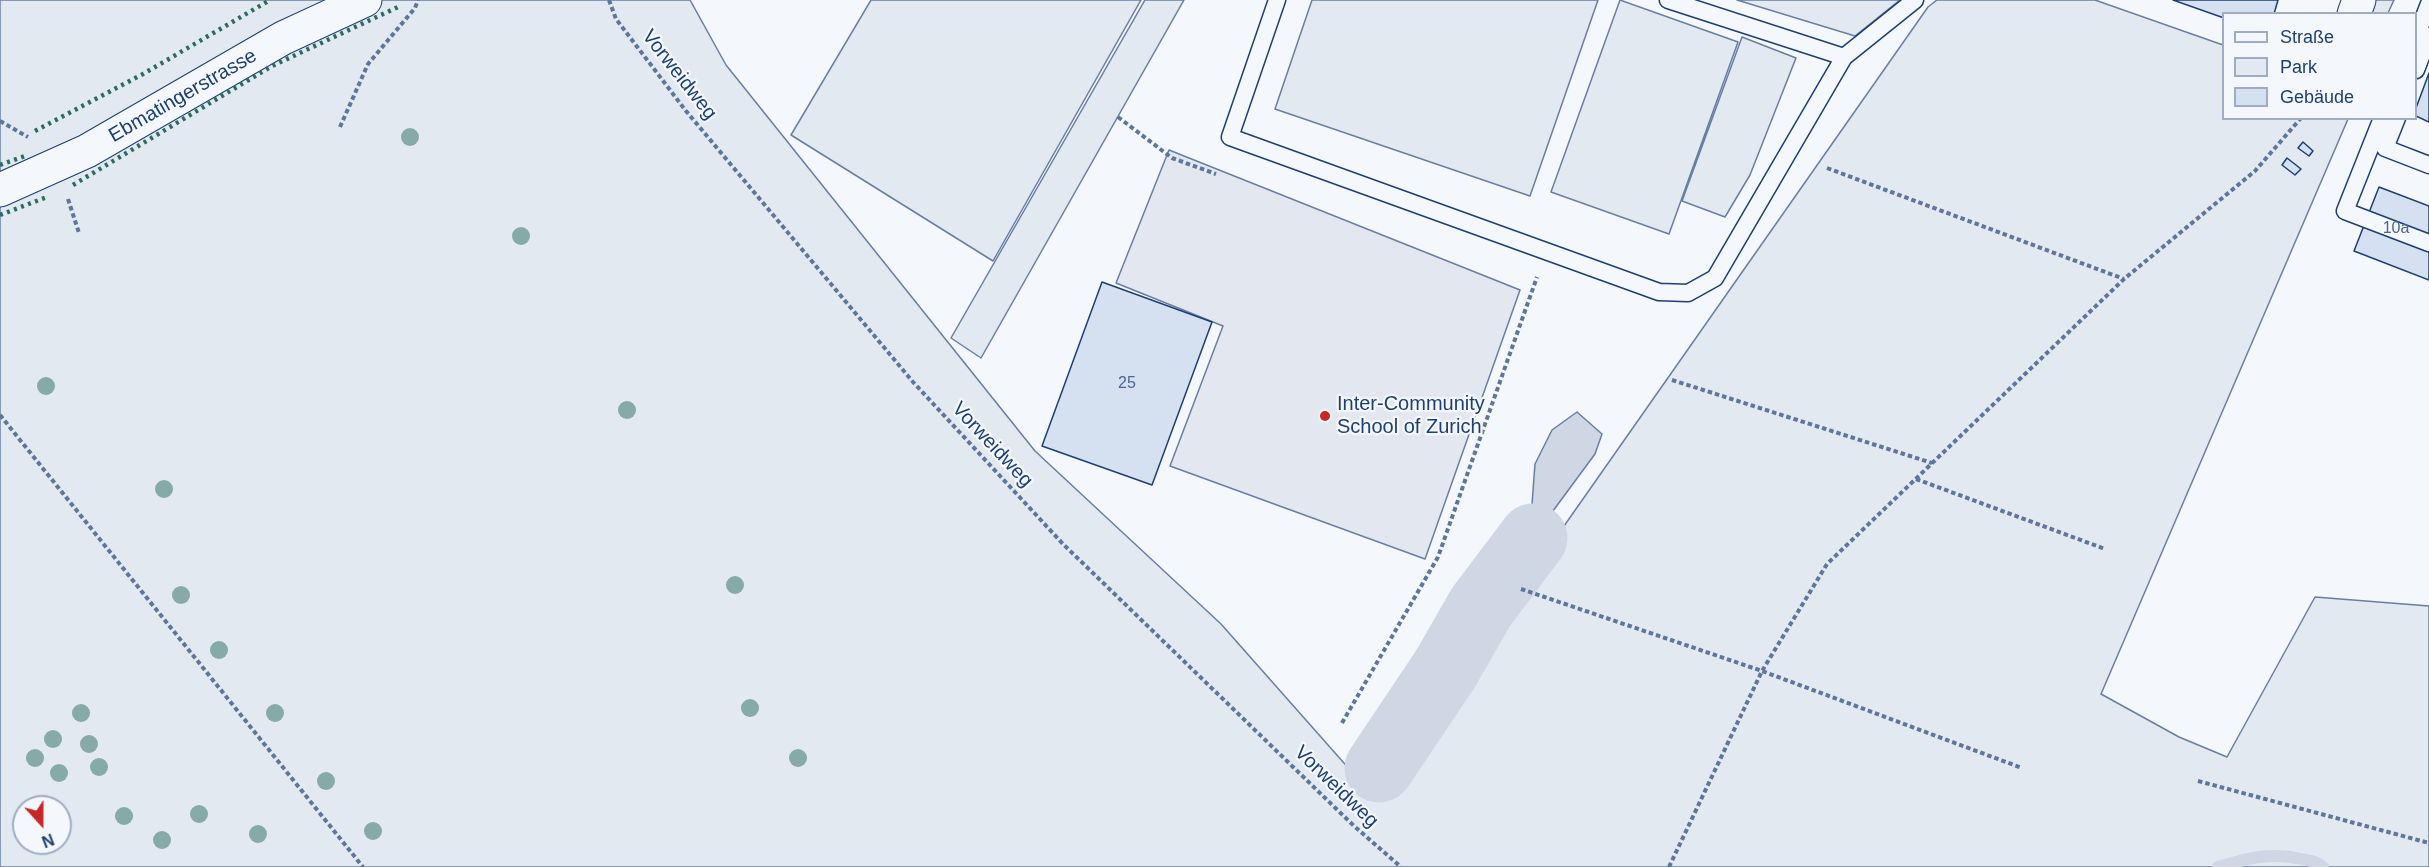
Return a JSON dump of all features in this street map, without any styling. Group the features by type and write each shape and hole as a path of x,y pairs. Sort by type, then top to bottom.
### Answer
{"street":[{"name":"Ebmatingerstrasse","path":"0,190 87,151 283,38 365,0"}],"lane":[{"path":"1277,0 1230,137 1659,292 1688,293 1714,278 1844,57 1915,0"},
{"path":"1668,0 1844,57"},
{"path":"2417,32 2429,4"},
{"path":"2417,65 2429,36"},
{"path":"2381,120 2345,211 2429,243"},
{"path":"2396,120 2385,148 2429,165"}],"path":[{"path":"340,127 368,64 415,8 418,0"},
{"name":"Vorweidweg","path":"609,0 616,19 686,111 921,390 1063,544 1354,826 1401,867"},
{"path":"1118,117 1172,158 1216,174"},
{"path":"1669,867 1762,671 1827,564 2124,279 2255,171 2299,120"},
{"path":"1827,168 2124,279"},
{"path":"1342,723 1438,557 1546,251"},
{"path":"1672,380 1932,463"},
{"path":"0,415 363,867"},
{"path":"1916,479 2105,549"},
{"path":"1521,589 1762,671 2022,768"},
{"path":"2198,781 2429,843"}],"green space":[{"path":"0,0 690,0 726,65 1035,451 1221,624 1374,797 1928,7 1937,0 2095,0 2222,45 2222,120 2348,120 2101,694 2179,737 2227,757 2315,597 2429,606 2429,867 0,867"},
{"path":"871,0 1141,0 993,261 791,135"},
{"path":"1145,0 1184,0 981,358 951,338"},
{"path":"1312,0 1598,0 1530,196 1275,109"},
{"path":"1620,0 1738,42 1669,234 1551,192"},
{"path":"1737,0 1900,0 1855,36"},
{"path":"1742,37 1796,58 1750,175 1725,217 1682,201"}],"shaded area":[{"path":"2361,0 2394,0 2388,12 2356,12"},
{"path":"1169,150 1520,290 1425,559 1170,466 1223,326 1116,283"},
{"path":"1577,412 1602,434 1595,454 1533,538 1532,504 1535,464 1552,430"}],"building":[{"path":"2173,0 2278,0 2275,12 2222,12 2222,17"},
{"path":"2429,73 2429,122 2417,116 2417,105"},
{"path":"2303,142 2313,151 2309,156 2298,148"},
{"path":"2287,158 2301,169 2295,175 2282,165"},
{"path":"2379,187 2429,206 2429,280 2354,251"},
{"path":"1102,282 1212,322 1152,485 1042,446"}],"waterway":[{"path":"1379,768 1446,668 1481,607 1533,538"},
{"path":"2218,867 2269,856 2311,861 2323,867"}],"hedge":[{"path":"35,131 143,74 270,0"},
{"path":"73,185 272,66 398,7"},
{"path":"0,165 28,155"},
{"path":"0,215 47,197"}],"place":[{"name":"Inter-Community School of Zurich","path":"1325,416"}]}
